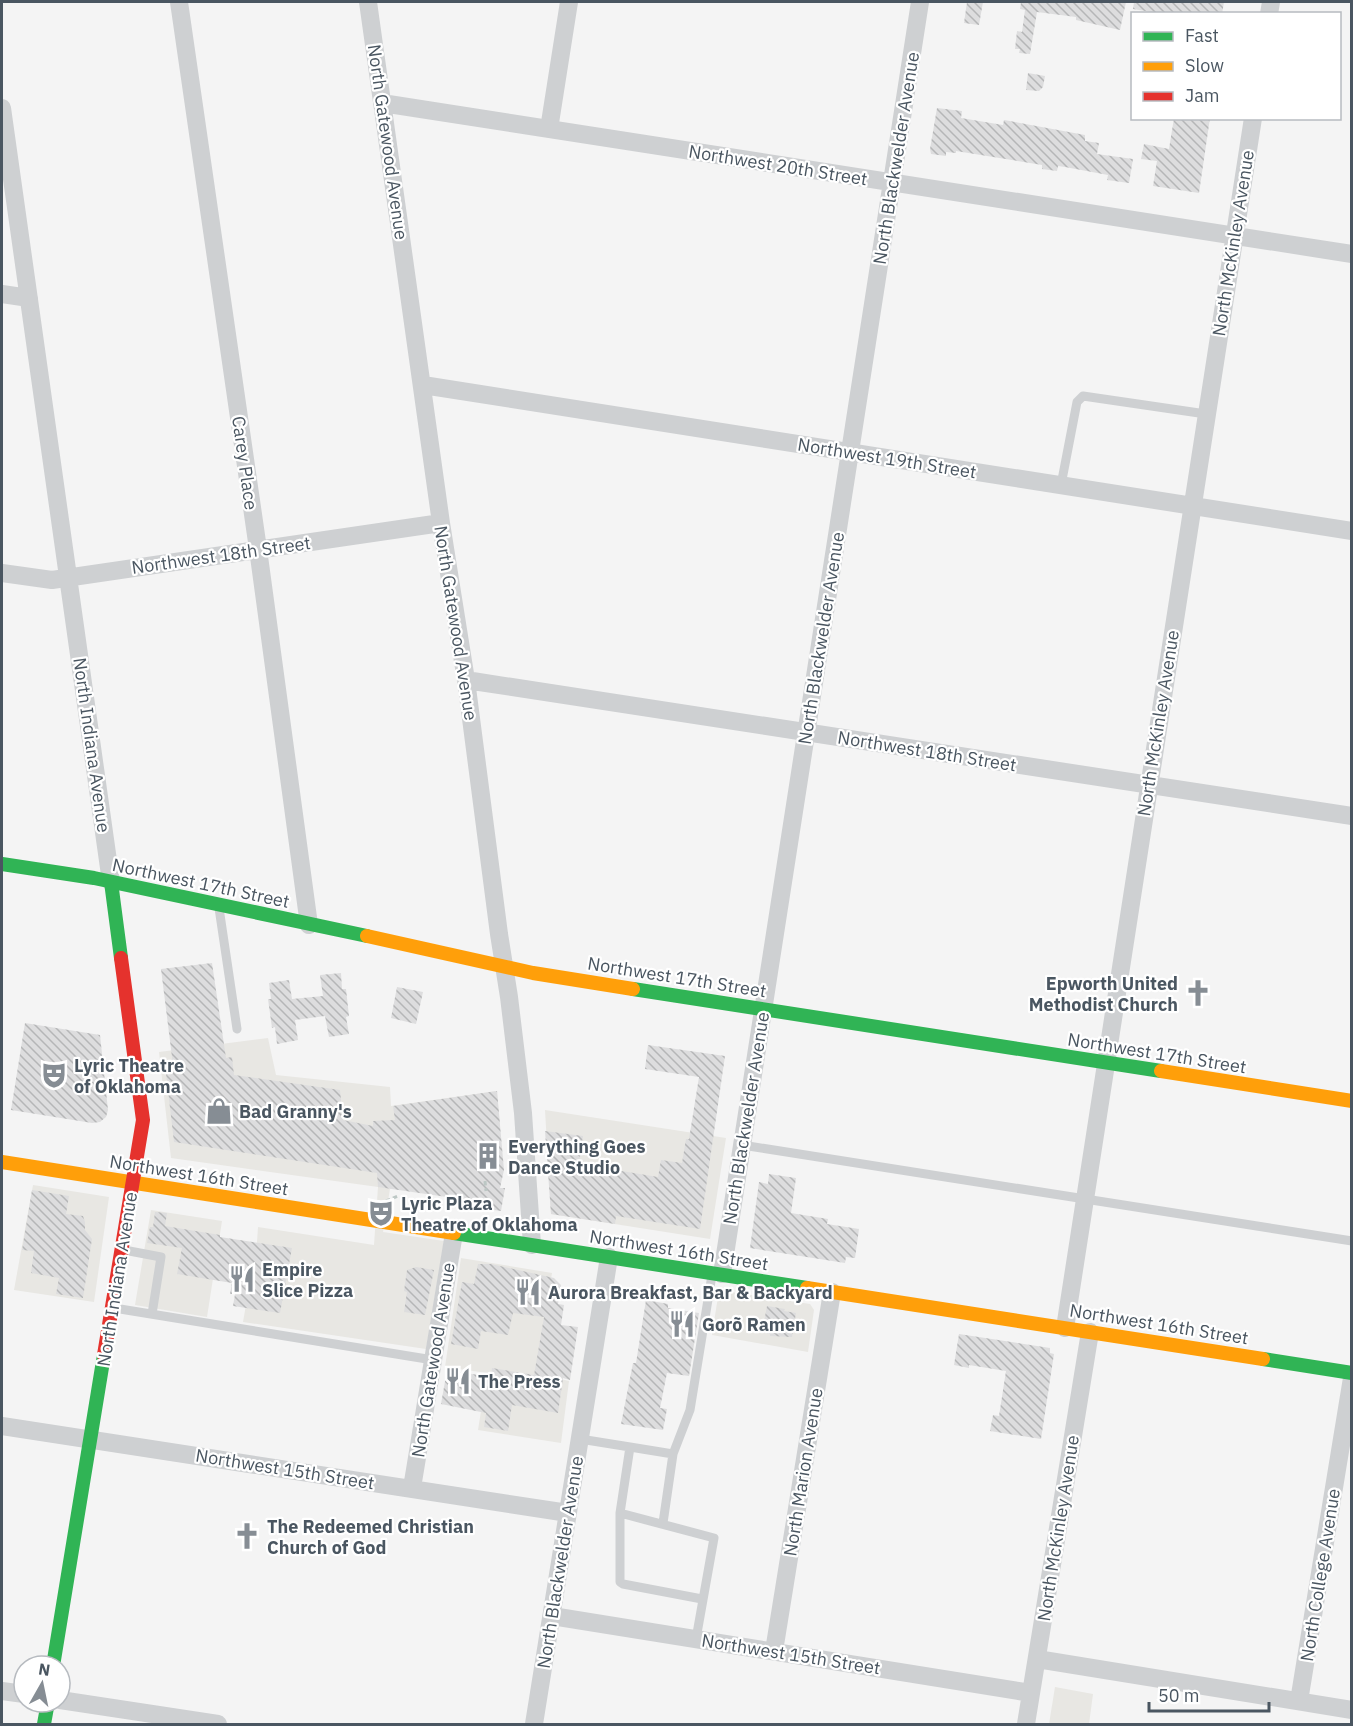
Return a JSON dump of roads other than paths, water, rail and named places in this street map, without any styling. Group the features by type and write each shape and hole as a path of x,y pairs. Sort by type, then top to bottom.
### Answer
{"street":[{"name":"Carey Place","path":"179,2 258,549 309,925"},
{"name":"North Gatewood Avenue","path":"368,2 441,524 466,680 504,966 523,1113 532,1245"},
{"path":"549,129 569,2"},
{"name":"North Blackwelder Avenue","path":"717,1274 742,1145 920,2"},
{"name":"Northwest 20th Street","path":"382,103 1352,254"},
{"name":"North Indiana Avenue","path":"2,108 143,1120 55,1654"},
{"name":"North McKinley Avenue","path":"1065,1328 1252,120"},
{"path":"2,294 29,298"},
{"name":"Northwest 19th Street","path":"423,385 1352,531"},
{"name":"Northwest 18th Street","path":"2,573 52,580 441,524"},
{"name":"Northwest 18th Street","path":"466,680 1352,816"},
{"name":"Northwest 17th Street","path":"2,864 111,882 533,973 1352,1101"},
{"name":"Northwest 16th Street","path":"2,1162 1352,1373"},
{"name":"North Gatewood Avenue","path":"412,1488 454,1233"},
{"name":"North Blackwelder Avenue","path":"534,1725 609,1257"},
{"name":"North Marion Avenue","path":"774,1651 832,1292"},
{"name":"North McKinley Avenue","path":"1026,1725 1090,1332"},
{"name":"North College Avenue","path":"1299,1701 1352,1378"},
{"name":"Northwest 15th Street","path":"2,1426 568,1513"},
{"name":"Northwest 15th Street","path":"552,1616 1031,1693"},
{"path":"1036,1659 1352,1710"},
{"path":"72,1702 218,1725"}],"lane":[{"path":"1061,485 1077,402 1083,396 1206,414"},
{"path":"219,906 237,1029"},
{"path":"742,1145 1352,1241"},
{"path":"122,1250 161,1257 152,1314"},
{"path":"663,1523 674,1454 690,1410 717,1274"},
{"path":"112,1308 433,1360"},
{"path":"580,1439 674,1454"},
{"path":"630,1447 620,1513 620,1582 702,1599"},
{"path":"620,1513 714,1538 696,1639"}],"place":[{"name":"Epworth United Methodist Church","path":"1198,993"},
{"name":"Lyric Theatre of Oklahoma","path":"54,1075"},
{"name":"Bad Granny's","path":"219,1111"},
{"name":"Everything Goes Dance Studio","path":"488,1156"},
{"name":"Lyric Plaza Theatre of Oklahoma","path":"381,1213"},
{"name":"Empire Slice Pizza","path":"242,1279"},
{"name":"Aurora Breakfast, Bar & Backyard","path":"528,1292"},
{"name":"Gorõ Ramen","path":"682,1324"},
{"name":"The Press","path":"458,1381"},
{"name":"The Redeemed Christian Church of God","path":"247,1536"}]}
